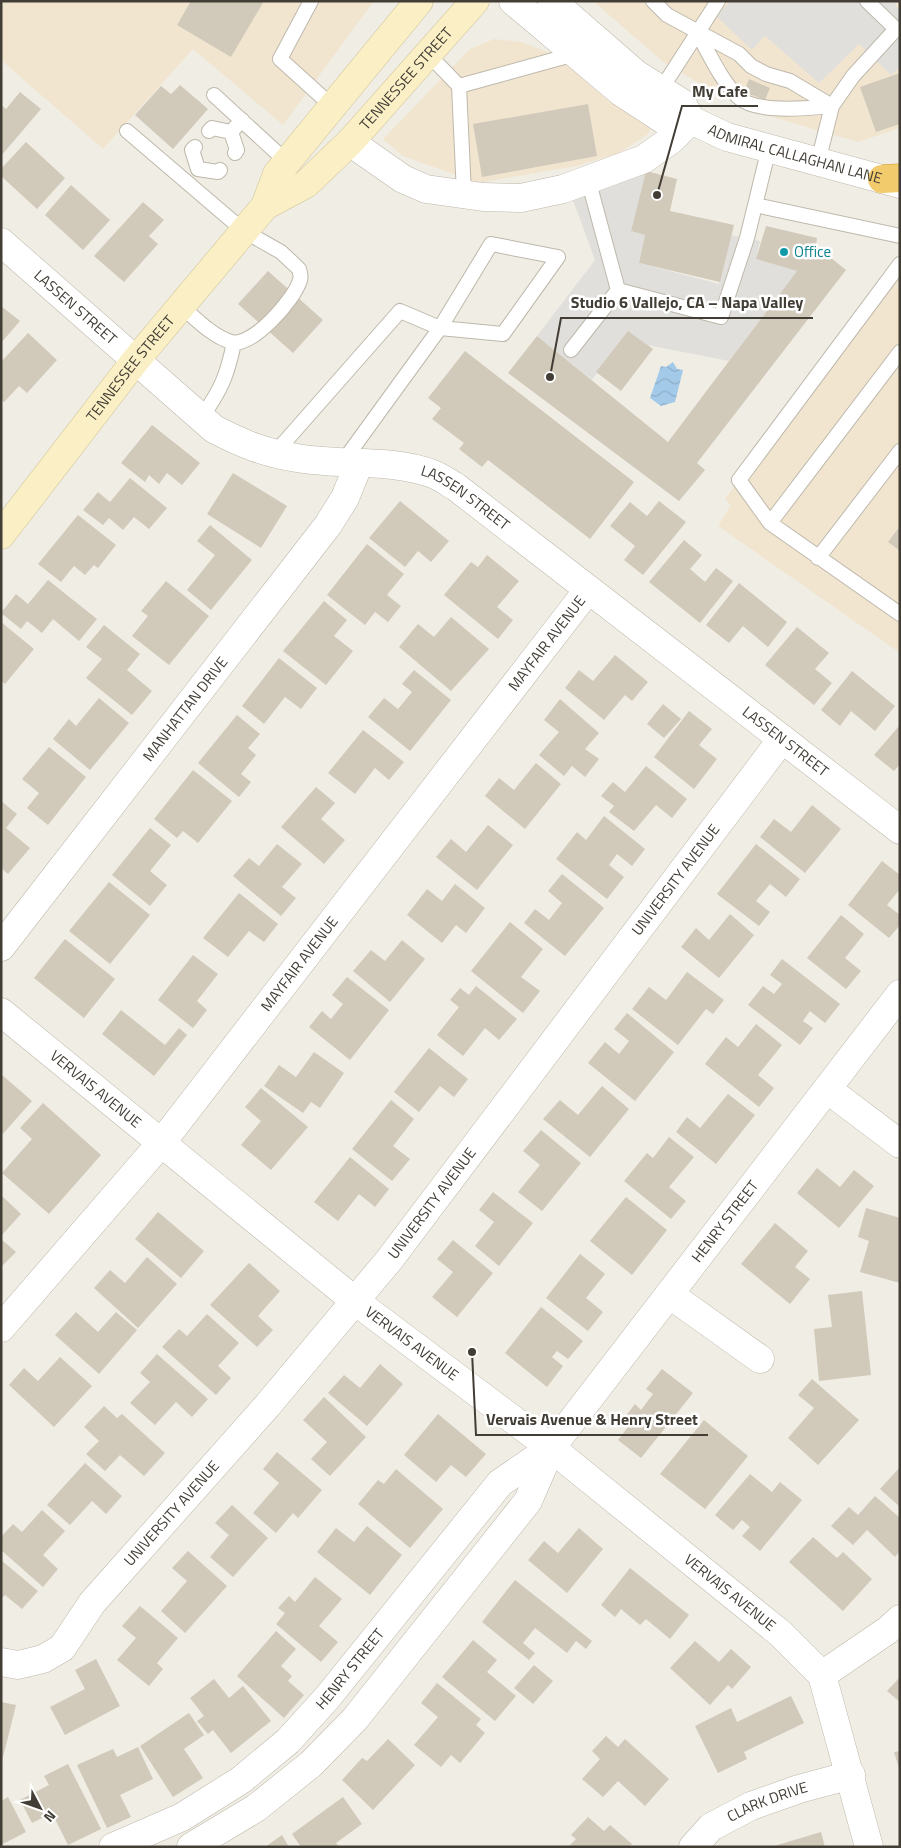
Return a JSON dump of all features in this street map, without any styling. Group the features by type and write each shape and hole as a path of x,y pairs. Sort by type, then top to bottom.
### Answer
{"main road":[{"name":"TENNESSEE STREET","path":"1,535 135,361 265,206 277,174 419,1"},
{"name":"TENNESSEE STREET","path":"265,206 306,184 350,142 475,1"}],"street":[{"name":"ADMIRAL CALLAGHAN LANE","path":"512,1 621,92 667,122 692,120 727,137 818,162 894,180"},
{"name":"ADMIRAL CALLAGHAN LANE","path":"552,1 636,74 660,91 682,103 692,120"},
{"path":"350,142 403,179 426,189 521,198 563,189 644,159 672,139 692,120"},
{"name":"LASSEN STREET","path":"1,242 214,429 247,447 297,458 408,467 434,474 456,487 900,830"},
{"name":"MANHATTAN DRIVE","path":"1,947 328,525 345,498 350,463"},
{"name":"MAYFAIR AVENUE","path":"1,1328 162,1142 588,590"},
{"name":"UNIVERSITY AVENUE","path":"1,1662 18,1665 43,1659 58,1650 92,1603 267,1406 390,1259 782,739"},
{"name":"HENRY STREET","path":"191,1847 263,1802 311,1764 355,1718 528,1502 550,1448 900,994"},
{"name":"VERVAIS AVENUE","path":"1,1012 355,1301 550,1448 781,1634 822,1675 870,1847"},
{"path":"827,1088 900,1144"},
{"path":"669,1294 760,1359"},
{"name":"HENRY STREET","path":"113,1847 182,1817 241,1780 288,1741 327,1698 500,1483 550,1448"},
{"path":"822,1675 888,1630 900,1619"},
{"name":"CLARK DRIVE","path":"693,1847 711,1827 751,1806 799,1788 851,1775"}],"lane":[{"path":"311,1 280,59 332,106"},
{"path":"653,1 667,15 739,54 751,66 766,74 790,81 832,106"},
{"path":"660,91 696,32 718,1"},
{"path":"818,162 832,106 853,76 898,27 867,1"},
{"path":"696,32 720,73 739,98 758,105 789,110 832,106"},
{"path":"428,54 459,86 464,194"},
{"path":"459,86 575,54"},
{"path":"214,95 287,162"},
{"path":"227,137 242,120"},
{"path":"210,131 212,128 227,137 237,150 235,153"},
{"path":"126,131 244,231 293,260 299,269 300,280 282,310 250,339 234,343 216,336 181,306"},
{"path":"195,147 192,150 198,169"},
{"path":"618,290 721,317 755,206 770,148"},
{"path":"186,182 207,158"},
{"path":"198,169 218,172 220,170"},
{"path":"588,179 618,290"},
{"path":"755,206 900,236"},
{"path":"274,453 400,311 440,328 503,334 558,257 491,244 440,328 350,463"},
{"path":"900,264 739,480 770,523 900,614"},
{"path":"571,350 618,290"},
{"path":"201,418 220,392 229,366 234,343"},
{"path":"770,523 900,352"},
{"path":"818,558 900,451"}],"shaded area":[{"path":"1,1 374,1 283,125 193,49 103,149 1,60"},
{"path":"593,1 900,1 900,128 858,142 759,113 717,94 662,61"},
{"path":"731,1 899,1 895,5 900,10 900,67 891,75 859,44 819,83 765,36 752,50 716,16"},
{"path":"494,39 521,42 555,55 605,98 651,128 648,134 619,153 576,166 478,183 403,156 383,139 470,49"},
{"path":"646,171 631,231 645,235 639,263 719,284 731,235 760,241 756,259 797,271 729,361 647,345 628,331 592,380 537,336 595,260 573,200"},
{"path":"900,264 900,653 718,526 731,505 725,499"}],"water":[{"path":"673,362 677,369 683,370 675,402 661,406 650,398 661,366 666,367"}],"building":[{"path":"191,1 264,1 231,57 177,25"},
{"path":"900,73 900,124 876,132 860,87"},
{"path":"749,79 770,88 765,100 744,92"},
{"path":"180,85 208,109 173,149 135,115 161,86 171,94"},
{"path":"20,92 41,109 1,156 1,105 6,109"},
{"path":"588,104 597,156 482,177 473,124"},
{"path":"26,142 65,178 37,209 1,176 1,169"},
{"path":"646,171 677,179 670,211 734,225 720,282 639,263 645,235 631,231"},
{"path":"71,185 110,220 83,250 45,215"},
{"path":"143,202 164,220 149,236 158,244 124,282 94,256"},
{"path":"766,226 817,238 816,246 846,270 697,463 705,470 679,501 508,373 537,336 668,442 797,271 756,259"},
{"path":"268,271 323,320 293,353 238,304"},
{"path":"1,306 20,321 1,343"},
{"path":"628,331 653,349 621,391 596,372"},
{"path":"28,333 57,360 27,393 19,386 4,402 1,399 1,362"},
{"path":"465,351 634,482 590,539 488,460 482,467 459,449 464,443 432,419 441,408 428,398"},
{"path":"152,425 200,463 182,485 167,473 159,484 149,475 145,482 121,463"},
{"path":"233,473 287,506 261,548 207,514"},
{"path":"130,478 167,508 149,529 134,517 123,530 109,518 103,525 83,510 98,492 110,502"},
{"path":"400,501 449,541 431,562 418,551 405,567 369,538"},
{"path":"659,501 686,522 643,575 624,560 635,546 610,526 630,502 647,516"},
{"path":"78,515 116,545 98,568 94,565 85,575 74,566 61,582 38,564"},
{"path":"210,525 252,560 211,610 187,590 215,555 197,541"},
{"path":"900,526 900,551 888,542"},
{"path":"684,540 702,555 690,569 705,582 716,568 733,581 700,623 649,582"},
{"path":"367,544 404,574 387,595 401,606 388,622 375,612 365,625 327,595"},
{"path":"487,555 519,581 497,607 513,620 498,639 444,595 471,562 478,567"},
{"path":"48,580 97,619 79,641 53,619 42,633 27,621 21,629 1,613 16,594 28,604"},
{"path":"166,581 209,616 169,665 132,636 148,616 141,611"},
{"path":"739,583 787,622 768,647 743,626 729,643 706,625"},
{"path":"324,601 347,620 334,636 353,651 326,685 283,651"},
{"path":"451,617 489,649 451,691 399,647 418,624 434,637"},
{"path":"1,622 34,649 5,684 1,681"},
{"path":"104,625 140,654 127,670 152,691 132,715 86,678 102,659 86,647"},
{"path":"797,627 829,653 815,669 832,683 814,705 765,665"},
{"path":"615,655 648,682 632,701 625,695 604,720 565,688 579,670 593,681"},
{"path":"279,658 317,688 301,709 285,697 264,724 242,706"},
{"path":"414,670 451,700 410,751 368,717 384,698 398,709 412,692 402,684"},
{"path":"852,671 895,706 875,731 851,711 840,726 821,710"},
{"path":"99,698 129,723 90,770 53,739 69,719 76,726"},
{"path":"560,699 599,733 585,749 599,759 585,777 572,766 564,776 539,755 559,732 544,720"},
{"path":"663,704 681,719 664,738 647,724"},
{"path":"689,711 712,729 699,745 717,759 694,789 654,757"},
{"path":"237,715 260,734 248,748 256,755 241,774 251,782 239,797 198,763"},
{"path":"900,725 900,764 894,771 874,755"},
{"path":"363,730 404,762 389,780 375,768 355,794 328,773"},
{"path":"49,747 86,777 48,825 27,808 39,793 22,779"},
{"path":"536,763 561,784 525,829 485,796 499,778 514,790"},
{"path":"646,766 687,799 672,818 656,805 634,831 609,812 614,806 601,796 613,782 625,792"},
{"path":"193,770 232,801 198,843 183,831 177,838 154,819"},
{"path":"316,787 335,803 321,819 345,840 324,864 281,827"},
{"path":"1,801 17,814 6,828 30,848 8,874 1,868"},
{"path":"812,805 841,829 805,873 760,837 774,819 791,832"},
{"path":"604,816 645,849 632,866 617,854 609,865 624,877 607,899 556,859 577,832 586,840"},
{"path":"488,825 513,845 477,890 436,857 451,839 466,852"},
{"path":"150,828 171,845 150,871 167,885 150,906 112,875"},
{"path":"277,844 302,864 282,887 296,898 281,916 233,876 249,858 259,866"},
{"path":"756,844 800,879 786,897 770,884 756,901 770,912 759,926 717,894"},
{"path":"882,861 900,875 900,889 887,905 900,915 900,925 889,938 848,905"},
{"path":"562,874 604,908 565,956 524,923 535,909 549,920 562,903 548,891"},
{"path":"109,882 150,915 110,964 69,931"},
{"path":"455,884 485,908 466,933 456,925 442,943 407,915 427,889 442,901"},
{"path":"239,893 278,924 264,942 249,931 228,957 203,938"},
{"path":"730,914 754,935 719,978 681,947 696,928 709,940"},
{"path":"841,915 864,934 845,958 861,971 846,989 807,958"},
{"path":"510,922 543,949 521,977 540,991 523,1013 471,971"},
{"path":"65,939 115,979 84,1018 34,978"},
{"path":"402,940 425,959 390,1002 353,971 371,950 385,961"},
{"path":"193,955 218,974 197,1001 207,1010 193,1028 158,1000"},
{"path":"782,959 840,1004 825,1023 810,1011 803,1021 813,1028 800,1045 748,1005 763,986 774,994 782,984 770,975"},
{"path":"687,972 724,1000 713,1014 706,1009 678,1045 632,1009 649,987 666,1000"},
{"path":"347,977 389,1010 350,1060 309,1027 322,1011 331,1019 343,1004 332,995"},
{"path":"476,986 517,1019 499,1040 485,1028 463,1056 437,1035 459,1007 450,1000 460,988 469,995"},
{"path":"121,1010 165,1045 179,1028 187,1035 154,1076 102,1034"},
{"path":"627,1013 674,1052 635,1101 588,1063 605,1042 619,1054 629,1041 614,1029"},
{"path":"756,1024 782,1045 758,1075 774,1088 759,1107 705,1064 726,1037 738,1047"},
{"path":"429,1048 468,1079 454,1097 440,1086 419,1112 394,1092"},
{"path":"314,1052 344,1073 320,1108 311,1102 303,1113 264,1086 279,1065 296,1077"},
{"path":"1,1074 32,1101 1,1136"},
{"path":"602,1086 629,1109 590,1157 543,1119 560,1100 578,1115"},
{"path":"261,1088 308,1127 271,1170 241,1145 261,1121 245,1107"},
{"path":"728,1094 755,1115 716,1164 676,1132 687,1117 700,1128"},
{"path":"391,1100 414,1119 393,1146 410,1159 392,1181 352,1149"},
{"path":"43,1103 101,1155 49,1214 2,1173 32,1139 20,1128"},
{"path":"541,1130 581,1163 542,1211 518,1192 540,1165 523,1151"},
{"path":"669,1137 694,1157 669,1187 686,1201 671,1219 624,1181 647,1153 653,1158"},
{"path":"350,1157 389,1189 375,1207 359,1194 338,1221 314,1202"},
{"path":"817,1168 840,1187 854,1170 874,1186 839,1228 797,1193"},
{"path":"493,1192 533,1223 499,1266 475,1246 494,1222 479,1210"},
{"path":"1,1195 21,1214 1,1236"},
{"path":"626,1197 667,1230 632,1275 590,1241"},
{"path":"866,1208 900,1218 900,1283 860,1272 869,1241 858,1237"},
{"path":"158,1212 204,1251 181,1278 135,1239"},
{"path":"775,1223 808,1251 795,1267 810,1279 790,1304 741,1264"},
{"path":"1,1239 16,1252 1,1267"},
{"path":"453,1240 493,1273 457,1317 432,1297 453,1272 437,1259"},
{"path":"580,1254 605,1274 586,1298 603,1312 588,1331 546,1298"},
{"path":"147,1257 177,1284 138,1328 94,1288 110,1270 125,1283"},
{"path":"249,1263 280,1291 258,1316 273,1330 257,1347 210,1305"},
{"path":"862,1291 871,1375 819,1381 814,1329 832,1327 828,1295"},
{"path":"541,1307 583,1341 568,1359 557,1351 552,1357 563,1366 547,1387 505,1353"},
{"path":"76,1312 98,1332 116,1312 137,1330 99,1374 55,1335"},
{"path":"207,1314 239,1343 218,1366 231,1378 216,1395 162,1347 179,1329 187,1336"},
{"path":"157,1354 208,1399 192,1417 176,1402 155,1425 130,1403 150,1382 140,1373"},
{"path":"60,1357 92,1386 54,1427 9,1385 24,1368 38,1381"},
{"path":"380,1364 403,1384 367,1426 328,1393 344,1375 360,1388"},
{"path":"662,1369 693,1393 641,1458 618,1440 631,1423 625,1417 635,1404 641,1410 653,1394 646,1389"},
{"path":"812,1379 859,1420 818,1465 788,1438 814,1408 798,1395"},
{"path":"324,1397 366,1437 330,1476 311,1459 327,1442 303,1420"},
{"path":"104,1406 117,1418 122,1414 165,1453 144,1476 120,1455 105,1471 86,1454 99,1441 84,1427"},
{"path":"438,1414 486,1454 466,1477 451,1465 436,1482 404,1455"},
{"path":"704,1420 748,1456 705,1509 660,1474"},
{"path":"277,1452 322,1490 298,1518 293,1513 276,1533 253,1513 279,1483 263,1469"},
{"path":"85,1463 122,1496 106,1514 92,1501 70,1525 47,1505"},
{"path":"900,1467 900,1507 880,1489"},
{"path":"396,1469 443,1509 410,1548 358,1504 378,1480 384,1484"},
{"path":"750,1474 772,1492 780,1482 802,1500 760,1551 742,1536 750,1527 742,1520 733,1530 715,1515"},
{"path":"875,1496 900,1518 900,1551 895,1557 867,1530 853,1545 831,1526 849,1507 858,1515"},
{"path":"232,1505 268,1538 233,1577 210,1557 229,1535 215,1523"},
{"path":"42,1510 65,1531 43,1555 58,1569 43,1587 1,1550 1,1537 13,1524 22,1532"},
{"path":"367,1526 402,1555 370,1595 317,1552 336,1528 354,1542"},
{"path":"579,1528 603,1549 567,1593 528,1560 544,1541 558,1553"},
{"path":"813,1537 837,1558 843,1552 872,1579 843,1611 789,1562"},
{"path":"188,1551 227,1586 185,1633 161,1611 187,1581 172,1568"},
{"path":"1,1560 38,1591 22,1609 5,1595 1,1599"},
{"path":"630,1568 689,1615 670,1639 646,1619 640,1625 621,1609 615,1617 601,1605"},
{"path":"315,1577 342,1599 319,1626 338,1642 321,1662 276,1624 285,1613 278,1608 289,1596 295,1602"},
{"path":"515,1580 592,1641 586,1649 576,1641 567,1653 535,1628 523,1643 535,1653 529,1660 482,1622"},
{"path":"140,1606 178,1638 157,1663 163,1669 149,1686 117,1660 136,1638 122,1626"},
{"path":"276,1631 296,1649 281,1666 292,1676 288,1681 304,1695 284,1718 237,1676"},
{"path":"473,1640 497,1660 487,1672 516,1696 495,1721 442,1677"},
{"path":"695,1641 719,1662 731,1649 751,1667 732,1689 728,1685 710,1705 670,1668"},
{"path":"96,1659 120,1706 65,1735 50,1707 85,1689 75,1670"},
{"path":"534,1665 553,1681 533,1704 514,1688"},
{"path":"900,1677 900,1702 887,1691"},
{"path":"214,1679 229,1698 243,1686 271,1721 231,1753 213,1730 208,1734 197,1721 204,1716 190,1698"},
{"path":"437,1683 481,1719 476,1725 485,1733 460,1763 451,1755 441,1767 414,1745 438,1717 421,1703"},
{"path":"791,1696 804,1723 744,1752 747,1759 718,1773 695,1726 731,1708 737,1722"},
{"path":"1,1702 16,1705 2,1761 1,1761"},
{"path":"189,1713 204,1735 184,1749 203,1778 173,1797 140,1746"},
{"path":"606,1736 618,1747 625,1739 669,1779 645,1806 618,1781 603,1797 582,1779 600,1759 592,1751"},
{"path":"388,1739 415,1765 373,1810 342,1780 362,1758 367,1761"},
{"path":"138,1747 153,1779 120,1795 131,1817 107,1828 77,1765 113,1749 117,1757"},
{"path":"900,1751 900,1768 899,1768 894,1752"},
{"path":"68,1764 101,1829 68,1845 52,1813 32,1823 20,1800 49,1785 44,1776"},
{"path":"8,1797 26,1832 1,1845 1,1801"},
{"path":"343,1797 362,1824 336,1843 339,1847 301,1847 292,1834"},
{"path":"588,1817 604,1831 610,1825 632,1844 629,1847 568,1847 576,1839 571,1835"},
{"path":"821,1832 825,1847 774,1847 774,1846"},
{"path":"282,1835 289,1847 265,1847"}],"place":[{"name":"My Cafe","path":"657,195"},
{"name":"Office","path":"784,252"},
{"name":"Studio 6 Vallejo, CA – Napa Valley","path":"550,377"},
{"name":"Vervais Avenue & Henry Street","path":"472,1352"}]}
